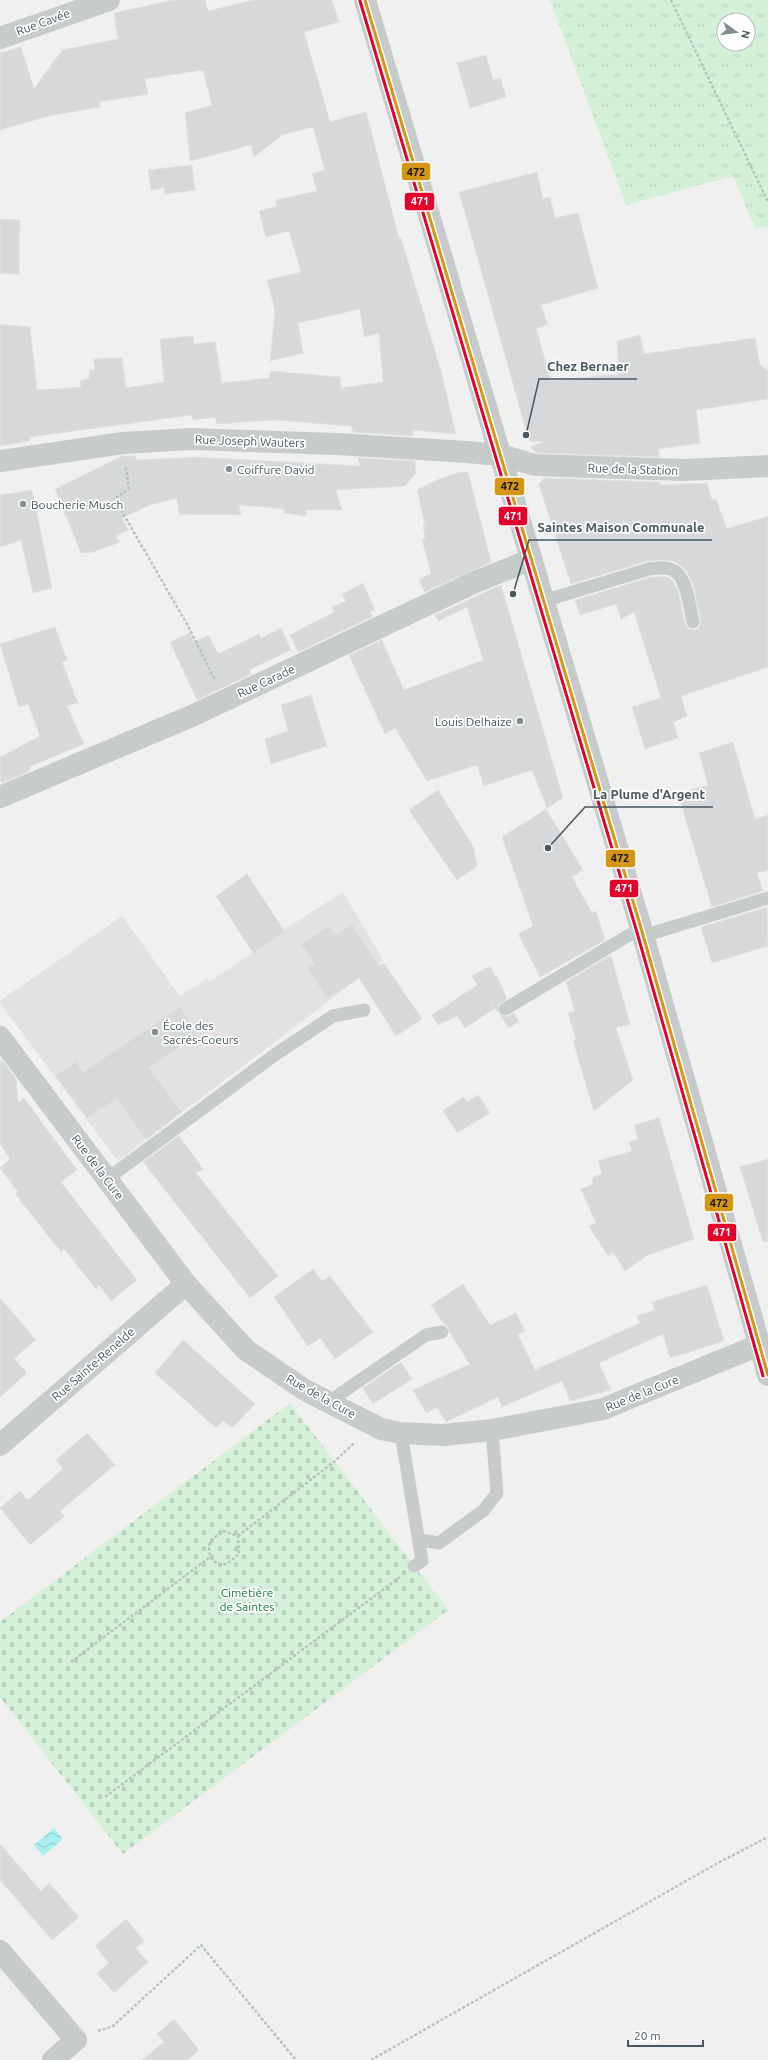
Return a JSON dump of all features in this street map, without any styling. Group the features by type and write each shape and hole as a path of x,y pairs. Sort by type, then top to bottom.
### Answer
{"main road":[{"path":"365,0 530,560 642,932 768,1375"}],"street":[{"name":"Rue Cavée","path":"0,38 109,0"},
{"name":"Rue Joseph Wauters","path":"0,461 123,443 198,439 337,444 500,455"},
{"name":"Rue de la Station","path":"500,455 536,465 684,470 768,466"},
{"name":"Rue Carade","path":"0,797 194,715 476,582 530,560"},
{"name":"Rue de la Cure","path":"0,1037 186,1284 246,1350 304,1390 381,1429 443,1435 492,1430 603,1409 759,1345"},
{"name":"Rue Sainte-Renelde","path":"0,1445 186,1284"},
{"path":"0,1951 76,2040 53,2060"}],"lane":[{"path":"543,601 649,569 664,568 676,571 682,579 693,622"},
{"path":"505,1009 642,932 768,898"},
{"path":"107,1179 276,1054 333,1016 364,1010"},
{"path":"333,1404 337,1396 426,1335 442,1332"},
{"path":"420,1540 440,1543 484,1510 497,1493 492,1430"},
{"path":"401,1432 420,1540 422,1561 414,1566"}],"path":[{"path":"671,0 768,202"},
{"path":"123,443 130,489 117,497 124,515 188,626 224,700"},
{"path":"238,1536 335,1461 358,1440 371,1424"},
{"path":"223,1531 238,1536 239,1554 226,1564 218,1564 210,1558 208,1551 212,1541 223,1531"},
{"path":"71,1662 210,1558"},
{"path":"105,1797 414,1566"},
{"path":"371,2060 716,1864 768,1838"},
{"path":"76,2040 113,2026 201,1945 296,2060"}],"shaded area":[{"name":"École des Sacrés-Coeurs","path":"343,892 383,960 118,1161 0,1003 0,1001 122,916 180,996 208,978 209,982 284,932 285,929"}],"green space":[{"path":"550,0 768,0 768,227 755,228 733,176 626,205"},
{"name":"Cimetière de Saintes","path":"290,1403 448,1610 123,1854 0,1697 0,1622"}],"water":[{"path":"54,1828 63,1839 43,1856 34,1845"}],"building":[{"path":"172,0 205,0 208,11 253,0 332,0 339,22 304,32 330,122 366,112 399,238 401,238 441,371 456,434 413,430 413,436 353,432 351,426 274,420 217,424 215,417 193,420 192,415 30,437 30,441 0,446 0,324 30,327 37,390 81,387 80,381 89,378 89,370 95,369 93,359 122,358 126,388 164,382 160,339 193,336 194,344 215,342 222,383 269,378 271,371 340,377 341,388 383,382 379,333 364,337 360,309 298,323 303,353 270,361 275,310 267,280 301,272 289,231 266,237 259,211 277,206 276,200 317,191 312,174 325,170 313,127 282,135 254,157 251,145 190,161 185,113 212,105 203,70 145,79 148,94 99,102 100,107 49,116 0,130 0,53 21,47 34,89 62,50 118,39 114,13"},
{"path":"486,55 493,80 500,78 506,97 470,108 457,63"},
{"path":"192,165 195,190 165,194 164,188 151,190 148,170"},
{"path":"537,172 543,199 550,197 555,218 578,213 598,288 541,305 548,325 536,328 551,381 619,374 617,341 640,335 644,354 755,338 760,365 768,371 768,399 696,410 700,443 659,449 659,457 537,453 530,447 544,442 529,441 459,192"},
{"path":"0,219 20,220 19,274 0,273"},
{"path":"122,456 135,456 136,460 196,457 360,466 358,458 415,461 416,473 405,486 336,490 342,510 306,510 306,516 284,513 284,509 239,505 241,515 179,514 177,498 150,505 122,518 128,530 116,536 120,542 93,552 81,553 55,489"},
{"path":"460,472 468,472 491,562 425,592 419,580 431,573 422,540 425,538 423,525 425,525 417,490 437,480"},
{"path":"544,478 660,482 660,485 707,483 712,500 716,499 727,529 768,516 768,667 681,696 687,716 673,722 678,738 645,749 632,707 661,698 634,612 621,619 616,604 580,615 575,600 651,577 668,577 673,581 678,590 685,624 687,628 694,630 699,628 701,621 693,585 687,572 682,566 673,561 663,560 647,561 571,584 539,485"},
{"path":"32,490 52,588 33,593 21,540 0,547 0,495"},
{"path":"363,583 375,610 370,612 372,617 298,652 290,635 334,612 332,607 346,601 342,594"},
{"path":"501,585 563,798 547,808 532,770 484,786 477,765 427,781 395,728 385,734 349,655 382,640 404,690 483,660 467,607 438,621 435,615"},
{"path":"55,627 67,660 62,662 78,703 67,706 84,744 29,767 30,771 2,783 0,779 0,757 40,736 28,704 19,707 0,644"},
{"path":"281,628 291,650 249,670 251,674 197,700 170,642 190,633 194,643 208,635 218,654 259,634 261,638"},
{"path":"311,695 327,746 271,764 265,739 288,731 281,705"},
{"path":"733,742 755,819 768,815 768,870 757,873 763,891 712,907 678,794 708,785 699,753"},
{"path":"438,790 474,848 477,866 457,880 409,810"},
{"path":"546,809 583,870 572,877 592,913 596,911 605,940 540,977 518,934 533,926 502,837"},
{"path":"247,874 285,932 253,953 216,896"},
{"path":"767,907 768,946 712,963 701,927"},
{"path":"352,924 380,966 384,963 422,1019 396,1036 359,978 327,999 307,968 314,964 301,944 329,926 336,935"},
{"path":"611,955 630,1024 616,1028 633,1080 594,1111 573,1041 576,1040 568,1013 575,1011 566,982"},
{"path":"490,966 495,976 497,976 507,999 498,1005 498,1012 495,1008 465,1028 457,1016 438,1025 432,1015 477,985 472,976"},
{"path":"180,1007 198,1034 149,1068 182,1112 146,1140 117,1099 87,1118 55,1076 76,1061 83,1072"},
{"path":"514,1013 519,1022 509,1028 500,1015 506,1017"},
{"path":"0,1061 3,1061 16,1079 18,1102 24,1098 77,1170 61,1182 137,1280 111,1301 99,1285 96,1289 64,1249 61,1252 15,1194 18,1192 0,1168 10,1159 0,1143"},
{"path":"478,1095 490,1113 457,1133 443,1110 464,1097 467,1102"},
{"path":"659,1118 694,1239 646,1256 625,1271 613,1252 608,1256 589,1226 596,1223 581,1189 593,1184 592,1178 602,1173 598,1161 632,1151 629,1142 638,1139 634,1125"},
{"path":"179,1136 203,1169 196,1173 278,1276 250,1298 143,1162"},
{"path":"768,1159 768,1241 763,1242 740,1167"},
{"path":"313,1269 322,1281 330,1276 373,1332 335,1359 320,1338 308,1346 274,1297"},
{"path":"463,1284 490,1325 516,1313 525,1331 518,1335 535,1370 640,1323 637,1316 655,1310 652,1302 707,1285 724,1341 670,1358 663,1334 599,1363 611,1390 570,1401 562,1381 502,1407 498,1397 446,1422 437,1407 426,1413 413,1390 470,1364 450,1333 448,1327 444,1324 431,1305"},
{"path":"0,1298 36,1340 14,1358 27,1373 0,1397"},
{"path":"183,1340 255,1404 232,1428 223,1421 216,1428 155,1373"},
{"path":"401,1362 412,1379 373,1404 363,1388"},
{"path":"87,1433 115,1465 60,1511 65,1516 30,1545 0,1508 20,1491 28,1500 63,1469 56,1460"},
{"path":"0,1844 41,1891 49,1883 79,1917 52,1940 0,1880"},
{"path":"126,1919 144,1941 136,1948 148,1962 114,1993 97,1973 109,1963 95,1946"},
{"path":"174,2019 199,2050 188,2060 142,2060 164,2042 157,2034"}],"transit line":[{"name":"472","path":"365,0 641,928 768,1375"},
{"name":"471","path":"360,1 636,929 763,1376"}],"place":[{"name":"Chez Bernaer","path":"526,435"},
{"name":"Coiffure David","path":"229,469"},
{"name":"Boucherie Musch","path":"23,504"},
{"name":"Saintes Maison Communale","path":"513,594"},
{"name":"Louis Delhaize","path":"520,721"},
{"name":"La Plume d'Argent","path":"548,848"},
{"name":"École des Sacrés-Coeurs","path":"155,1032"}]}
